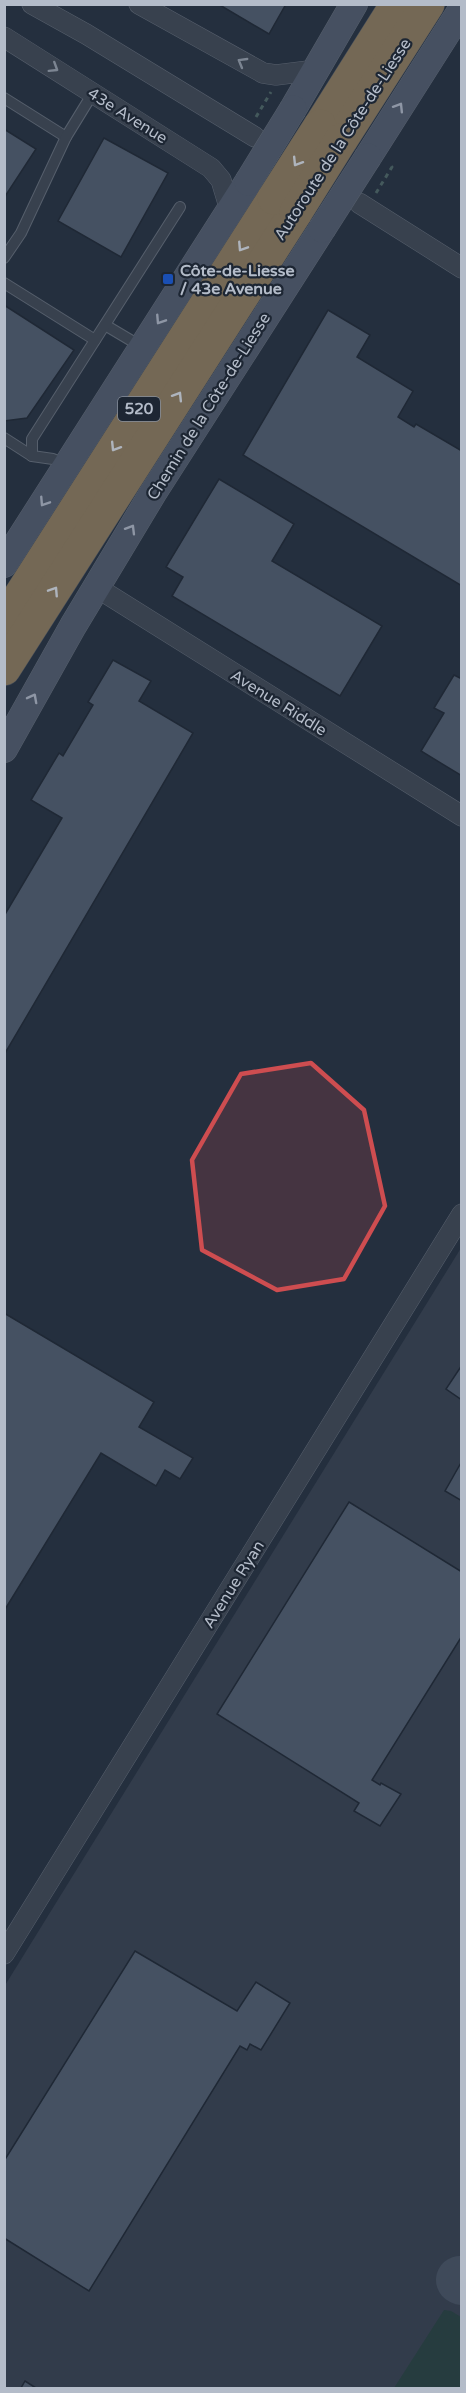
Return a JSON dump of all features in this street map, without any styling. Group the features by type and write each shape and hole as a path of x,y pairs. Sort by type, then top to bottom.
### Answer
{"highway":[{"name":"Autoroute de la Côte-de-Liesse","path":"330,133 428,4"},
{"name":"Autoroute de la Côte-de-Liesse","path":"4,669 14,631 330,133 395,7"},
{"path":"4,682 14,631"}],"main road":[{"name":"Chemin de la Côte-de-Liesse","path":"330,133 316,70 354,4"},
{"name":"Chemin de la Côte-de-Liesse","path":"4,749 96,587 153,493 285,205 330,133 462,9"},
{"name":"Chemin de la Côte-de-Liesse","path":"4,564 230,210 285,205"}],"street":[{"path":"32,4 255,136"},
{"path":"140,5 263,73 276,75 316,70"},
{"name":"43e Avenue","path":"4,37 211,168 221,180 230,210"},
{"path":"359,203 462,268"},
{"name":"Avenue Riddle","path":"96,587 462,816"},
{"name":"Avenue Ryan","path":"4,1954 462,1214"}],"lane":[{"path":"4,258 21,233 66,137 93,93"},
{"path":"4,98 66,137"},
{"path":"32,456 32,439 180,207"},
{"path":"4,283 95,340"},
{"path":"105,325 142,347"},
{"path":"4,438 32,456 53,459 68,465"}],"path":[{"path":"256,117 272,91"},
{"path":"376,193 392,167"}],"highlighted area":[{"path":"311,1063 364,1110 385,1206 344,1279 277,1290 202,1250 192,1160 241,1074"}],"shaded area":[{"path":"461,1248 461,2388 5,2388 4,1987"}],"green space":[{"path":"444,2310 461,2317 461,2388 394,2388"}],"building":[{"path":"218,4 286,4 269,34"},
{"path":"4,129 36,149 4,198"},
{"path":"104,138 168,173 121,257 58,221"},
{"path":"4,305 74,350 27,418 4,421"},
{"path":"328,310 370,335 357,357 413,391 398,417 414,427 416,424 462,451 462,586 243,455"},
{"path":"219,479 294,524 272,561 382,626 340,696 172,596 183,577 166,567"},
{"path":"113,660 151,681 139,701 193,733 4,1055 4,916 62,818 31,800 59,753 63,756 93,705 88,702"},
{"path":"454,675 462,679 462,776 421,751 444,713 434,708"},
{"path":"4,1313 154,1402 139,1427 193,1458 180,1479 165,1470 156,1486 101,1453 4,1611"},
{"path":"462,1365 462,1400 446,1389"},
{"path":"462,1461 462,1501 445,1491"},
{"path":"349,1502 462,1572 462,1636 372,1780 401,1794 380,1826 354,1811 359,1803 217,1714"},
{"path":"135,1951 237,2011 256,1982 290,2003 261,2050 250,2044 247,2050 240,2046 89,2291 4,2238 4,2161"},
{"path":"25,2381 36,2388 21,2388"}],"place":[{"name":"Côte-de-Liesse / 43e Avenue","path":"168,279"}]}
